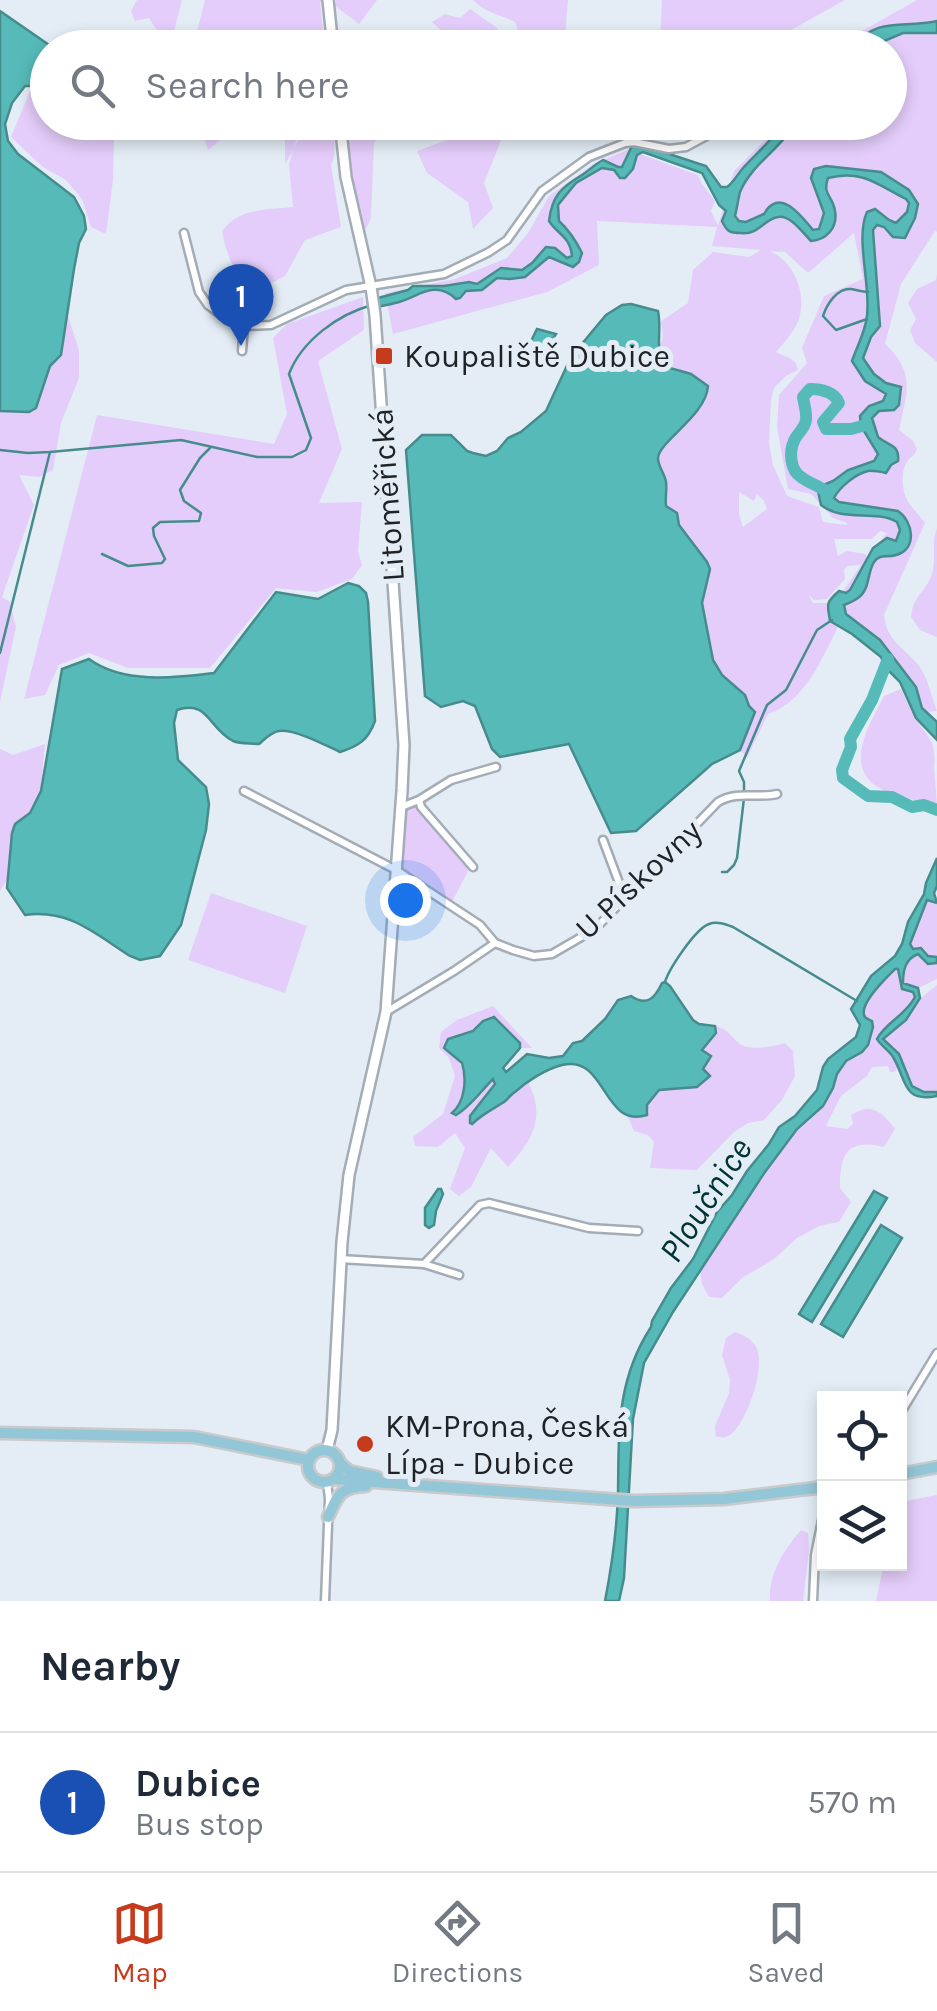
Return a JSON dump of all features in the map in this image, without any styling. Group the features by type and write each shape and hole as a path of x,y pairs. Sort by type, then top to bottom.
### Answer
{"main road":[{"path":"0,1433 173,1436 221,1441 309,1460"},
{"path":"331,1480 340,1471 336,1455 327,1450 316,1452 309,1460 308,1470 320,1482 407,1484 634,1501 694,1501 817,1489"},
{"path":"340,1464 348,1471 407,1484"},
{"path":"907,1473 937,1467"},
{"path":"328,1517 340,1494 350,1487 407,1484"}],"street":[{"path":"328,0 331,30"},
{"name":"Litoměřická","path":"327,1450 332,1430 340,1260 350,1175 386,1012 404,745 375,315 342,140"},
{"path":"184,233 199,292 208,305 244,326 272,325 346,290 372,290 444,274 489,252 507,240 542,190 590,157 625,142 668,149 686,147 699,140"},
{"path":"242,351 244,326"},
{"path":"401,806 451,780 496,767"},
{"path":"244,791 398,871 480,925 495,943 386,1012"},
{"name":"U Pískovny","path":"495,943 534,956 552,954 594,929 718,802 732,795 777,794"},
{"path":"419,800 473,868"},
{"path":"603,840 624,896"},
{"path":"424,1264 480,1205 489,1203 588,1228 638,1231"},
{"path":"340,1260 424,1264 459,1275"},
{"path":"907,1403 937,1353"},
{"path":"325,1601 331,1480"},
{"path":"813,1601 817,1545"}],"shaded area":[{"path":"137,0 182,0 174,30 156,30 149,18 135,21 131,11"},
{"path":"205,0 322,0 323,30 197,30"},
{"path":"336,0 377,0 359,24 335,6"},
{"path":"473,0 568,0 565,30 518,30 515,22"},
{"path":"662,0 845,0 791,30 661,30"},
{"path":"917,0 937,0 937,232 901,284 885,344 901,364 907,384 899,430 917,449 904,469 904,489 908,502 925,523 884,615 893,638 922,671 937,711 927,712 918,700 915,686 880,640 846,614 843,591 861,565 847,566 845,579 827,599 814,600 808,594 813,603 828,603 829,617 838,627 802,689 768,714 747,758 740,750 752,722 749,706 745,695 722,675 713,660 702,603 710,569 666,506 666,482 658,461 658,454 704,402 708,390 691,374 671,366 658,349 663,338 661,321 688,303 693,270 713,252 749,257 761,250 712,246 717,227 597,221 599,265 547,292 393,334 385,293 455,279 507,258 528,233 549,196 595,163 628,150 698,175 715,201 711,211 718,226 734,171 765,140 907,140 907,30 864,30","holes":["854,233 863,279 824,296 802,348 807,363 779,395 777,427 788,489 811,494 833,518 847,525 823,522 819,507 787,496 773,465 769,443 774,388 798,370 793,360 776,352 796,326 801,304 793,272 769,251 785,252 808,273","739,492 754,501 757,494 767,509 743,527","880,531 887,533 866,557 846,551 838,556 834,539 872,539"]},
{"path":"470,9 498,30 440,30 432,22 445,14 460,18"},
{"path":"30,91 30,140 114,140 106,234 91,227 82,199 66,180 43,167 11,137"},
{"path":"205,140 220,140 208,150"},
{"path":"285,140 297,140 294,147 298,140 334,140 331,165 341,227 305,240 285,276 252,293 232,265 222,231 245,214 293,207 289,164 293,151 285,164"},
{"path":"348,140 376,140 371,218 365,231 350,176"},
{"path":"447,140 501,140 484,183 493,208 473,229 468,202 427,173 417,151"},
{"path":"937,274 937,362 915,343 910,330 916,319 908,303 917,289 936,280"},
{"path":"363,297 364,330 318,361 342,449 319,503 362,502 358,551 362,565 352,579 317,592 276,588 210,668 128,668 89,653 59,665 45,695 24,699 97,415 274,444 287,414 273,338 287,324"},
{"path":"67,313 79,350 79,378 61,423 53,470 39,477 19,475 34,505 2,597 10,602 16,627 0,702 0,411 29,412 44,389 50,366 61,355"},
{"path":"937,528 937,637 920,630 911,617 933,570"},
{"path":"901,689 933,745 937,805 880,788 863,770 861,757 870,723 884,696"},
{"path":"45,744 41,791 30,813 12,833 8,878 0,891 0,749 13,755"},
{"path":"416,806 469,869 452,902 403,870 405,809"},
{"path":"211,893 307,926 285,993 188,960"},
{"path":"927,900 937,903 935,958 910,944"},
{"path":"914,955 920,955 928,964 937,963 937,979 918,988 903,983 905,965"},
{"path":"898,968 902,989 914,992 915,997 908,1010 879,1033 880,1045 892,1054 898,1068 890,1072 888,1066 872,1067 867,1076 841,1096 826,1126 847,1129 853,1124 851,1115 871,1109 895,1129 884,1147 862,1145 848,1151 840,1188 851,1202 839,1222 819,1226 797,1238 774,1259 742,1278 722,1298 709,1297 700,1270 797,1129 823,1106 846,1061 868,1045 864,1006 876,988"},
{"path":"937,985 937,1092 924,1092 912,1087 899,1054 883,1038 906,1020 922,997"},
{"path":"493,1006 532,1048 520,1048 509,1034 479,1024 446,1051 464,1071 465,1086 456,1111 465,1110 493,1079 495,1084 470,1115 472,1124 528,1082 536,1117 530,1137 508,1167 491,1148 471,1187 459,1196 450,1189 465,1148 455,1133 438,1147 415,1146 413,1137 443,1114 455,1076 449,1058 439,1048 441,1032 457,1020"},
{"path":"715,1026 746,1047 785,1043 793,1051 795,1076 782,1100 764,1120 748,1123 734,1132 697,1170 650,1168 654,1142 648,1135 634,1131 628,1117 649,1112 647,1105 659,1090 693,1086 710,1076 703,1070 709,1053 702,1050 716,1033"},
{"path":"735,1332 755,1345 757,1378 737,1427 727,1437 716,1437 715,1426 729,1393 730,1380 722,1355 726,1338"},
{"path":"937,1495 937,1601 876,1601 882,1571 907,1571 907,1501"},
{"path":"801,1530 808,1533 809,1550 803,1601 770,1601 778,1563"}],"water":[{"path":"0,11 30,32 30,86 25,86 12,103 5,124 8,141 18,154 74,197 86,229 79,243 61,355 50,366 36,408 29,412 0,411"},
{"path":"937,21 937,33 874,30 892,25"},
{"path":"769,140 783,140 745,182 735,216 739,221 746,222 764,214 770,206 783,203 813,230 819,229 824,213 811,178 814,169 826,166 881,172 909,190 918,204 905,238 893,237 877,225 873,230 880,326 863,358 874,374 901,387 899,405 894,410 879,411 872,418 878,437 895,448 898,461 886,473 870,471 858,475 834,498 898,511 910,528 908,547 896,555 876,559 862,595 844,605 846,614 880,640 916,687 922,708 937,722 937,740 916,718 900,682 881,657 830,621 831,599 839,591 850,590 873,548 887,538 896,541 900,530 897,522 830,510 821,505 818,491 848,470 874,461 878,454 861,426 860,416 869,406 883,401 886,394 865,381 852,361 867,316 862,235 867,212 875,209 896,223 907,212 906,199 860,177 828,178 826,188 835,217 833,228 821,238 811,241 783,217 773,218 752,232 734,233 724,225 726,211 702,173 643,152 637,155 625,178 602,168 576,183 558,205 559,221 582,253 573,267 549,257 525,277 497,278 482,290 466,291 460,298 433,290 378,307 378,298 413,286 477,284 501,268 522,270 546,247 555,248 567,258 572,256 566,240 549,221 555,198 603,160 622,167 632,146 642,145 706,166 721,187 734,181"},
{"path":"631,304 658,311 663,366 691,374 708,386 699,408 660,451 658,461 666,482 666,506 677,513 679,525 710,569 702,603 713,660 755,712 740,750 712,764 636,831 611,833 569,744 500,757 492,749 475,706 463,701 441,707 425,696 406,450 422,435 451,435 467,451 486,456 497,451 508,438 546,411 571,357 606,315"},
{"path":"537,329 556,334 537,365 522,359"},
{"path":"348,583 359,586 368,602 375,721 362,741 340,752 301,735 279,731 259,744 239,743 225,736 202,712 177,710 174,723 178,760 206,787 209,804 181,925 160,956 140,960 68,919 25,915 7,888 12,833 15,824 30,813 41,791 62,669 89,659 133,676 214,673 276,592 318,599"},
{"path":"937,858 937,903 927,900 910,944 913,949 921,948 928,956 937,957 937,963 928,964 918,954 908,962 903,983 918,988 920,998 906,1020 883,1039 899,1054 912,1086 924,1092 937,1092 937,1096 911,1093 893,1057 877,1039 915,997 913,992 902,989 895,969 865,1006 865,1017 873,1027 868,1045 846,1061 823,1106 797,1129 765,1172 644,1363 633,1419 624,1578 619,1601 605,1601 617,1520 622,1407 631,1367 652,1321 693,1259 717,1212 779,1127 795,1116 817,1090 828,1059 856,1037 860,1025 851,1009 871,976 895,956 902,944"},
{"path":"665,982 693,1020 715,1026 716,1033 702,1050 711,1056 703,1069 710,1076 697,1087 659,1090 647,1105 647,1115 632,1116 621,1112 588,1070 562,1065 531,1080 472,1124 470,1116 495,1084 493,1079 466,1108 456,1115 452,1113 462,1097 464,1076 462,1063 444,1048 448,1039 473,1031 494,1017 520,1043 503,1068 506,1072 527,1054 563,1056 573,1043 582,1041 605,1019 618,1000 631,996 642,1001 650,999"},
{"path":"438,1189 443,1194 434,1225 429,1228 425,1225 425,1208"},
{"path":"874,1191 887,1198 812,1322 799,1314"},
{"path":"881,1225 902,1238 843,1337 821,1324"}],"waterway":[{"path":"867,319 836,330 823,316 841,291 868,292"},
{"path":"0,450 50,452 181,440 257,457 292,457 306,450 311,438 289,374 295,362 323,330 372,305"},
{"path":"828,493 797,474 793,465 792,445 806,420 803,397 814,389 837,399 839,403 823,422 826,429 866,425"},
{"path":"102,554 128,566 162,563 165,559 153,528 160,522 199,521 201,513 184,501 180,490 210,448"},
{"path":"0,653 50,452"},
{"path":"744,792 739,771 767,705 786,690 817,630 832,620"},
{"path":"888,659 872,700 850,739 843,778 868,796 892,797 912,807 924,805 937,810"},
{"path":"722,872 727,872 737,858 744,798"},
{"path":"665,982 697,933 718,923 733,927 857,1001"}],"place":[{"name":"Dubice","path":"241,346"},
{"name":"Koupaliště Dubice","path":"384,356"},
{"name":"KM-Prona, Česká Lípa - Dubice","path":"365,1444"}],"water label":[{"name":"Ploučnice","path":"705,1200"}]}
